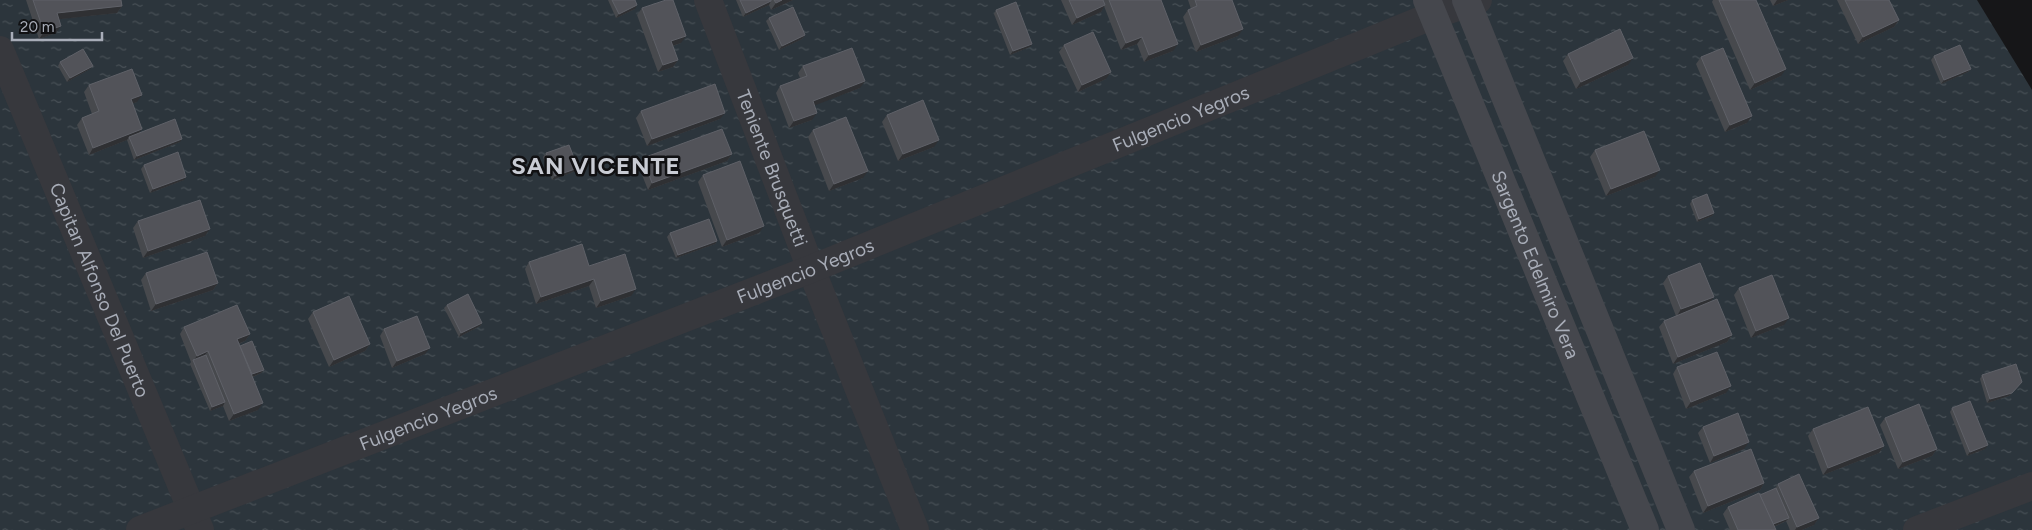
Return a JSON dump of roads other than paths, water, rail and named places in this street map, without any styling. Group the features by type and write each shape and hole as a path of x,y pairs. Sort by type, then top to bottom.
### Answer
{"street":[{"name":"Teniente Brusquetti","path":"708,0 811,269 915,530"},
{"name":"Fulgencio Yegros","path":"140,530 196,520 811,269 1431,8 1471,2"},
{"name":"Sargento Edelmiro Vera","path":"1471,2 1681,530"},
{"name":"Sargento Edelmiro Vera","path":"1431,8 1645,530"},
{"name":"Capitan Alfonso Del Puerto","path":"0,50 196,520"},
{"path":"1917,530 2032,486"}],"water":[{"path":"0,0 1977,0 2032,90 2032,530 0,530"}],"district":[{"name":"SAN VICENTE","path":"596,165"}]}
